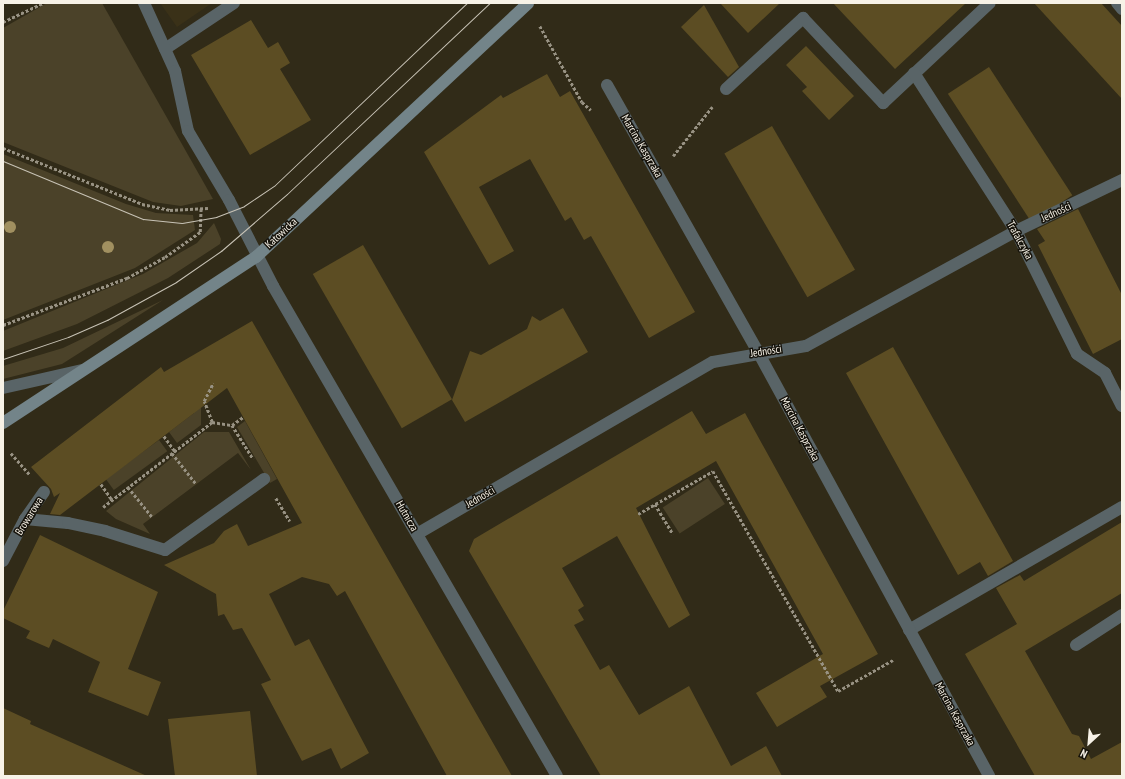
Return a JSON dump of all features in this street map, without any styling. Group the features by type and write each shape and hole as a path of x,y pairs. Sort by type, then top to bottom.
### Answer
{"main road":[{"name":"Katowicka","path":"3,423 256,257 528,3"}],"street":[{"name":"Hutnicza","path":"144,3 175,71 188,131 229,200 256,257 557,776"},
{"path":"165,49 234,3"},
{"path":"726,89 803,18 883,103 990,3"},
{"path":"1116,3 1122,9"},
{"name":"Trafalczyka","path":"914,73 1016,231 1077,354 1105,373 1122,406"},
{"name":"Marcina Kasprzaka","path":"607,85 659,174 758,352 988,776"},
{"name":"Jedności","path":"417,534 713,362 758,352 806,346 1016,231 1122,180"},
{"path":"3,388 85,370"},
{"path":"25,519 79,525 165,550 264,478"},
{"name":"Browarowa","path":"3,561 25,519 44,492"},
{"path":"909,630 1122,507"},
{"path":"1076,645 1122,615"}],"path":[{"path":"3,22 43,3"},
{"path":"540,26 582,102 591,110"},
{"path":"659,174 726,89"},
{"path":"3,148 142,204 170,210 201,209 229,200"},
{"path":"3,325 127,278 165,257 200,232 201,209"},
{"path":"212,422 204,401 213,383"},
{"path":"79,525 212,422 232,425 243,417"},
{"path":"232,425 290,521"},
{"path":"164,436 175,451"},
{"path":"11,453 24,469"},
{"path":"172,453 196,484"},
{"path":"638,514 713,472 838,691 893,660"},
{"path":"101,484 112,500"},
{"path":"128,487 152,517"},
{"path":"655,504 673,534"}],"shaded area":[{"path":"47,3 102,3 213,199 181,206 153,202 3,142 3,28"},
{"path":"160,3 212,3 177,27"},
{"path":"3,154 126,204 156,213 193,215 195,230 135,268 3,320"},
{"path":"214,223 221,239 220,244 168,278 77,324 3,351 3,331 143,274 197,243"},
{"path":"163,300 62,364 3,379 3,366 63,348"},
{"path":"186,400 201,401 201,425 177,443 169,432 194,413"},
{"path":"245,421 277,479 270,483 237,427"},
{"path":"204,432 229,432 251,470 238,453 143,524 150,534 116,519 106,511"},
{"path":"159,440 167,451 114,490 106,479"},
{"path":"708,478 725,504 680,533 663,507"}],"building":[{"path":"720,3 780,3 748,33"},
{"path":"833,3 966,3 895,69"},
{"path":"1034,3 1101,3 1122,26 1122,99"},
{"path":"704,5 739,67 728,77 681,27"},
{"path":"251,20 268,48 278,42 290,63 280,69 311,120 250,155 191,55"},
{"path":"806,46 854,96 829,120 802,91 807,87 786,65"},
{"path":"989,67 1072,195 1031,222 948,94"},
{"path":"547,74 560,97 570,91 695,312 649,338 591,236 584,240 571,217 565,221 530,159 479,187 514,251 489,265 424,152 501,95 503,98"},
{"path":"772,126 855,270 807,297 724,154"},
{"path":"1078,209 1122,295 1122,339 1093,354 1038,245 1045,241 1037,229"},
{"path":"363,245 452,399 402,428 313,274"},
{"path":"563,308 588,352 465,422 452,400 470,351 481,355 527,329 532,316 540,321"},
{"path":"252,321 512,776 447,776 345,591 337,596 329,584 302,577 269,594 295,646 309,639 369,753 341,769 331,748 302,761 261,684 271,680 242,628 233,630 224,614 218,616 216,594 164,565 214,543 224,531 237,524 248,546 302,523 227,388 60,515 50,514 60,493 54,497 51,489 31,467 161,367 164,372"},
{"path":"893,347 1013,561 988,576 980,562 958,575 846,373"},
{"path":"692,411 706,434 745,413 878,654 820,686 827,697 777,727 756,693 823,654 716,461 636,508 690,615 669,628 617,536 562,568 584,606 578,610 584,620 574,625 600,670 609,665 639,715 689,686 731,766 766,746 782,776 601,776 469,551 474,539"},
{"path":"1122,522 1122,593 1025,651 1072,734 1079,736 1091,759 1122,742 1122,776 1035,776 965,654 1017,624 996,588 1020,575 1024,581"},
{"path":"40,535 158,592 128,669 161,682 148,716 88,692 100,662 53,639 49,648 26,638 30,631 3,618 3,611"},
{"path":"3,708 31,721 30,724 147,776 3,776"},
{"path":"250,711 257,776 175,776 168,719"}],"tram line":[{"path":"3,161 143,219 182,223 216,217 244,206 275,185 467,3"},
{"path":"3,359 68,337 107,320 176,282 221,251 287,194 490,3"}]}
